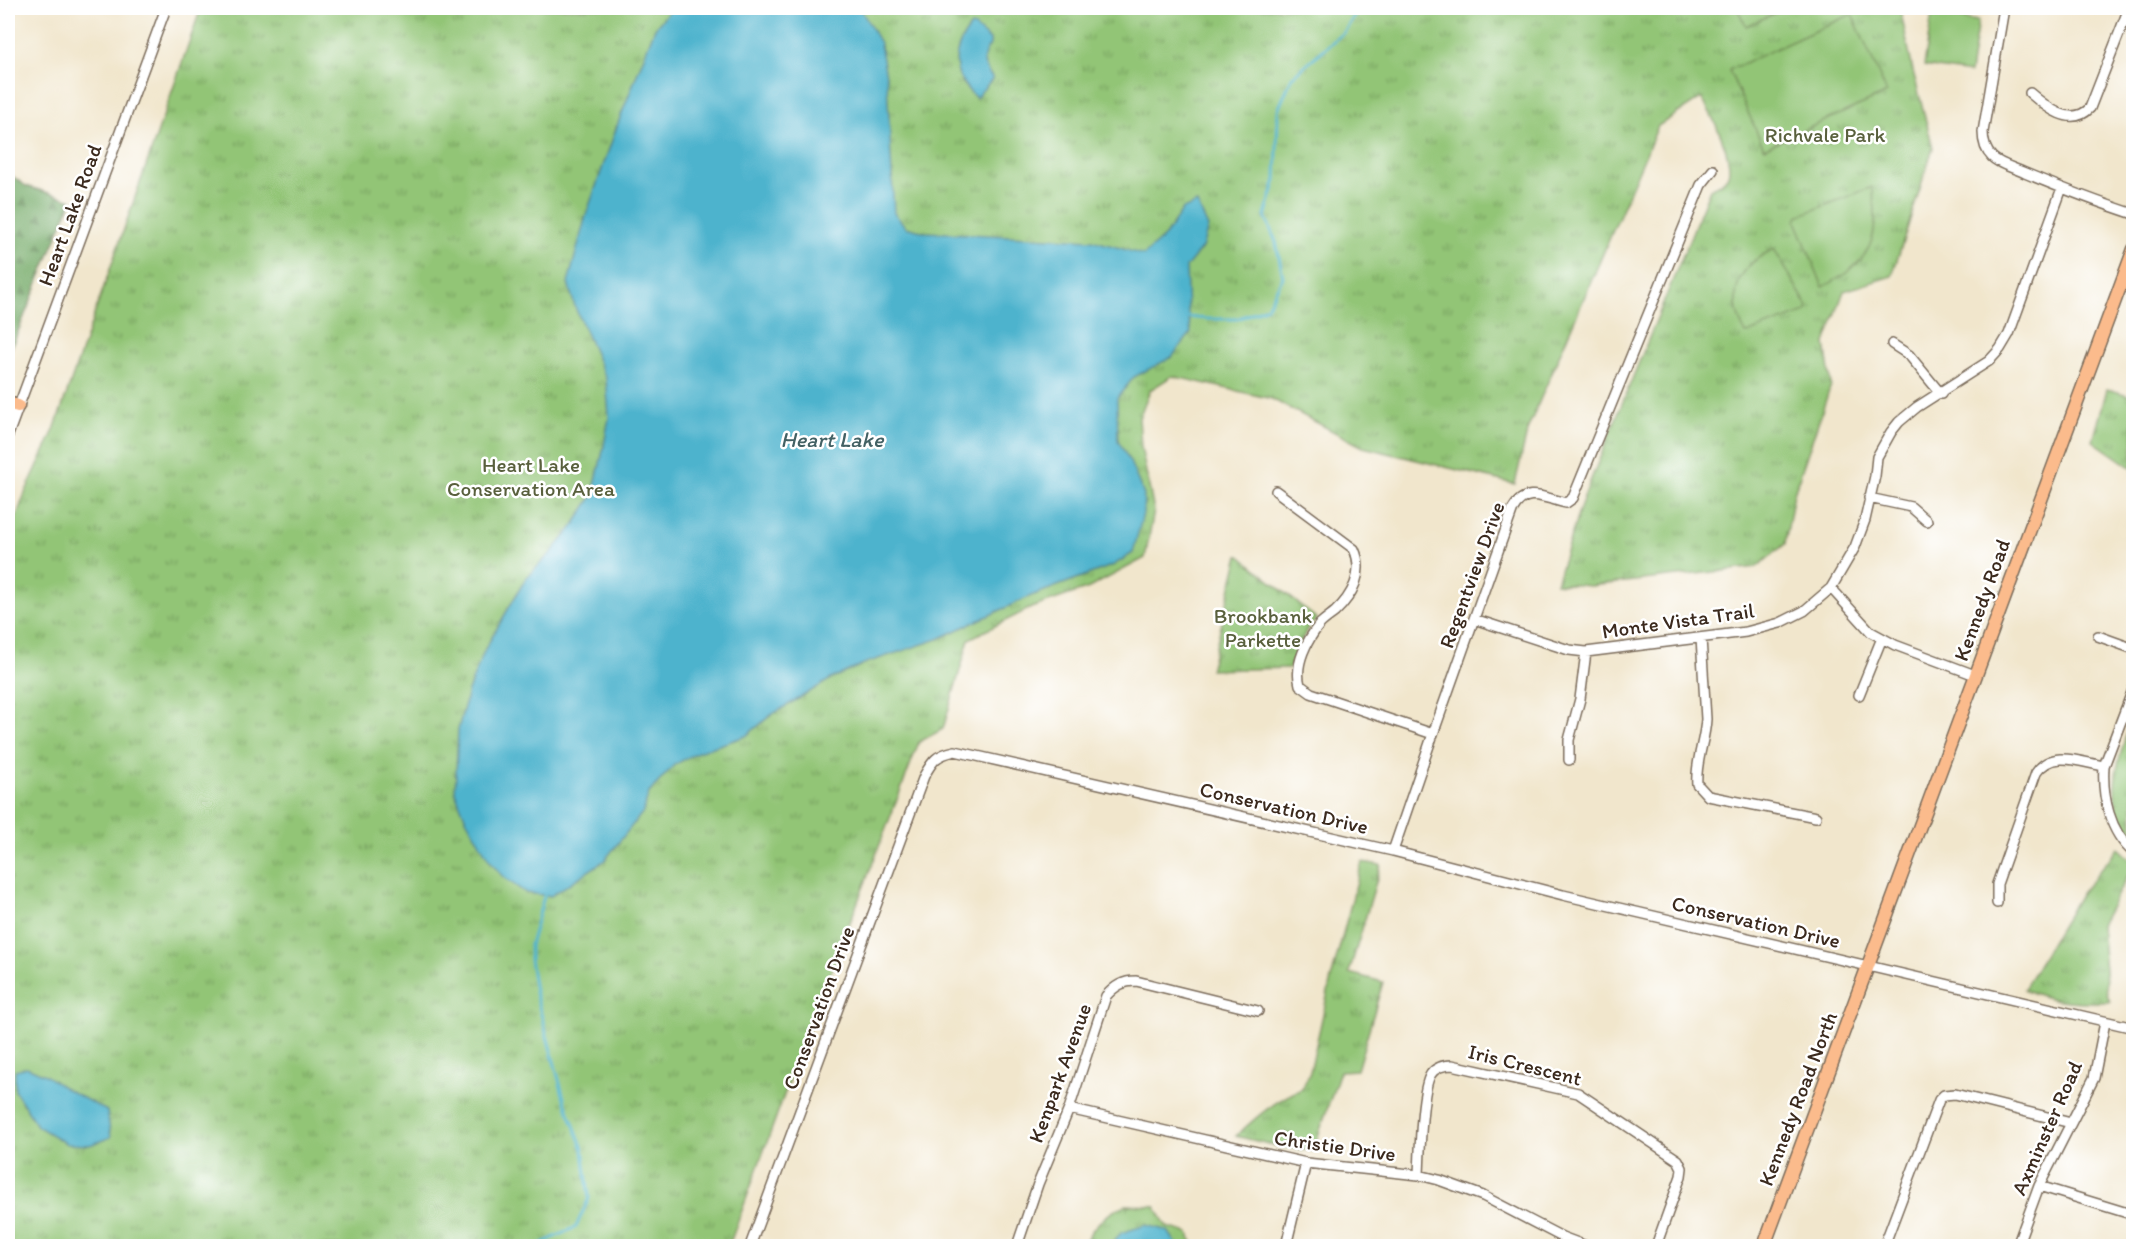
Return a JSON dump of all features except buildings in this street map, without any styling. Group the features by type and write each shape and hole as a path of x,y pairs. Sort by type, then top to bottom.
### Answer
{"main road":[{"name":"Kennedy Road","path":"1869,966 2133,249"},
{"name":"Kennedy Road North","path":"1764,1246 1869,966"}],"street":[{"name":"Heart Lake Road","path":"8,435 13,405 166,8"},
{"path":"2004,8 1983,132 1983,141 1993,158 2062,188 2133,214"},
{"path":"2030,93 2047,108 2069,117 2085,114 2090,108 2128,8"},
{"name":"Regentview Drive","path":"1393,851 1513,510 1519,499 1527,495 1566,503 1573,498 1701,185 1713,170"},
{"name":"Monte Vista Trail","path":"1474,619 1569,650 1586,652 1746,633 1780,623 1804,611 1831,588 1855,547 1865,520 1877,457 1891,432 1917,407 1941,394 1989,361 2004,341 2062,188"},
{"path":"1892,344 1909,355 1941,394"},
{"path":"1276,491 1354,549 1359,563 1355,585 1348,597 1321,624 1302,655 1298,667 1300,684 1311,693 1433,734"},
{"path":"1869,498 1911,507 1927,521"},
{"path":"1831,588 1860,621 1882,638 1894,645 1975,675"},
{"path":"2098,636 2133,649"},
{"path":"1701,638 1706,719 1696,784 1708,796 1816,818"},
{"path":"1859,695 1882,638"},
{"path":"1569,760 1569,740 1580,699 1586,652"},
{"path":"2133,687 2104,766 2103,778 2108,811 2120,837 2133,853"},
{"name":"Conservation Drive","path":"750,1246 924,776 940,754 955,751 1393,851 1563,895 2133,1028"},
{"path":"1996,903 1997,884 2036,773 2042,764 2059,758 2104,766"},
{"name":"Kenpark Avenue","path":"1017,1246 1038,1184 1069,1109 1106,996 1113,988 1126,981 1136,981 1258,1011"},
{"name":"Axminster Road","path":"2017,1246 2039,1186 2094,1078 2105,1022"},
{"name":"Iris Crescent","path":"1419,1175 1426,1084 1436,1069 1444,1065 1452,1065 1578,1093 1678,1160 1682,1168 1681,1176 1656,1246"},
{"path":"1884,1246 1940,1100 1944,1095 1955,1094 2071,1123"},
{"name":"Christie Drive","path":"1069,1109 1306,1163 1419,1175 1439,1180 1483,1196 1562,1237 1586,1246"},
{"path":"1286,1246 1306,1163"},
{"path":"2039,1186 2133,1215"},
{"path":"1557,1246 1562,1237"}],"green space":[{"name":"Heart Lake Conservation Area","path":"201,8 1900,8 1913,71 1933,148 1892,276 1844,291 1825,343 1831,385 1794,493 1785,544 1757,567 1590,586 1556,583 1583,499 1710,189 1723,182 1728,175 1729,167 1725,147 1716,124 1701,98 1658,126 1528,428 1515,484 1363,447 1272,399 1172,376 1150,390 1139,418 1141,447 1154,511 1145,558 1089,588 1031,608 969,639 943,729 919,742 790,1079 729,1246 8,1246 8,540 25,493 54,430"},
{"path":"1737,8 1787,8 1746,26"},
{"path":"1852,14 1887,93 1764,148 1729,70"},
{"path":"1932,14 1978,21 1970,73 1924,66"},
{"path":"8,173 26,186 72,200 8,356"},
{"path":"1872,187 1875,221 1869,247 1852,269 1823,287 1796,221 1798,216"},
{"path":"1774,249 1808,307 1806,312 1746,334 1736,308 1738,284 1750,265"},
{"path":"2107,389 2133,396 2133,469 2093,441"},
{"name":"Brookbank Parkette","path":"1239,555 1317,619 1307,629 1289,668 1210,670"},
{"path":"2133,715 2133,837 2123,824 2117,809 2115,794 2119,761"},
{"path":"2118,848 2133,862 2133,866 2101,925 2107,994 2110,1002 2055,999 2024,989 2079,896"},
{"path":"1362,862 1381,865 1349,973 1383,982 1357,1070 1340,1071 1313,1151 1281,1147 1236,1136 1267,1109 1302,1089 1310,1072 1330,983"},
{"path":"1126,1205 1155,1206 1167,1227 1189,1233 1193,1246 1083,1246 1100,1221"}],"water":[{"name":"Heart Lake","path":"672,8 860,8 880,43 887,81 894,213 906,227 925,232 1092,240 1144,255 1165,236 1183,209 1197,203 1208,227 1202,248 1186,267 1191,333 1172,357 1134,377 1117,398 1118,440 1144,495 1143,514 1133,553 1114,565 1031,596 938,639 866,663 831,679 771,715 746,736 698,752 674,765 649,793 643,812 604,861 551,896 526,893 503,877 488,858 465,817 455,792 458,730 468,691 485,649 526,578 572,528 592,497 609,417 606,379 575,307 568,283 586,215 618,123 655,28"},
{"path":"971,26 990,40 984,62 993,78 976,98 962,81 956,63 959,45"},
{"path":"27,1067 107,1111 111,1137 90,1145 67,1144 37,1126 15,1091 15,1070"},
{"path":"1146,1225 1168,1231 1178,1246 1110,1246 1121,1233"}],"waterway":[{"path":"1186,317 1237,319 1267,307 1283,277 1276,242 1265,216 1276,180 1278,110 1292,77 1345,31 1359,8"},
{"path":"536,1246 576,1227 589,1198 583,1149 565,1102 535,992 530,959 530,945 545,893"}],"park label":[{"name":"Richvale Park","path":"1825,135"}]}
